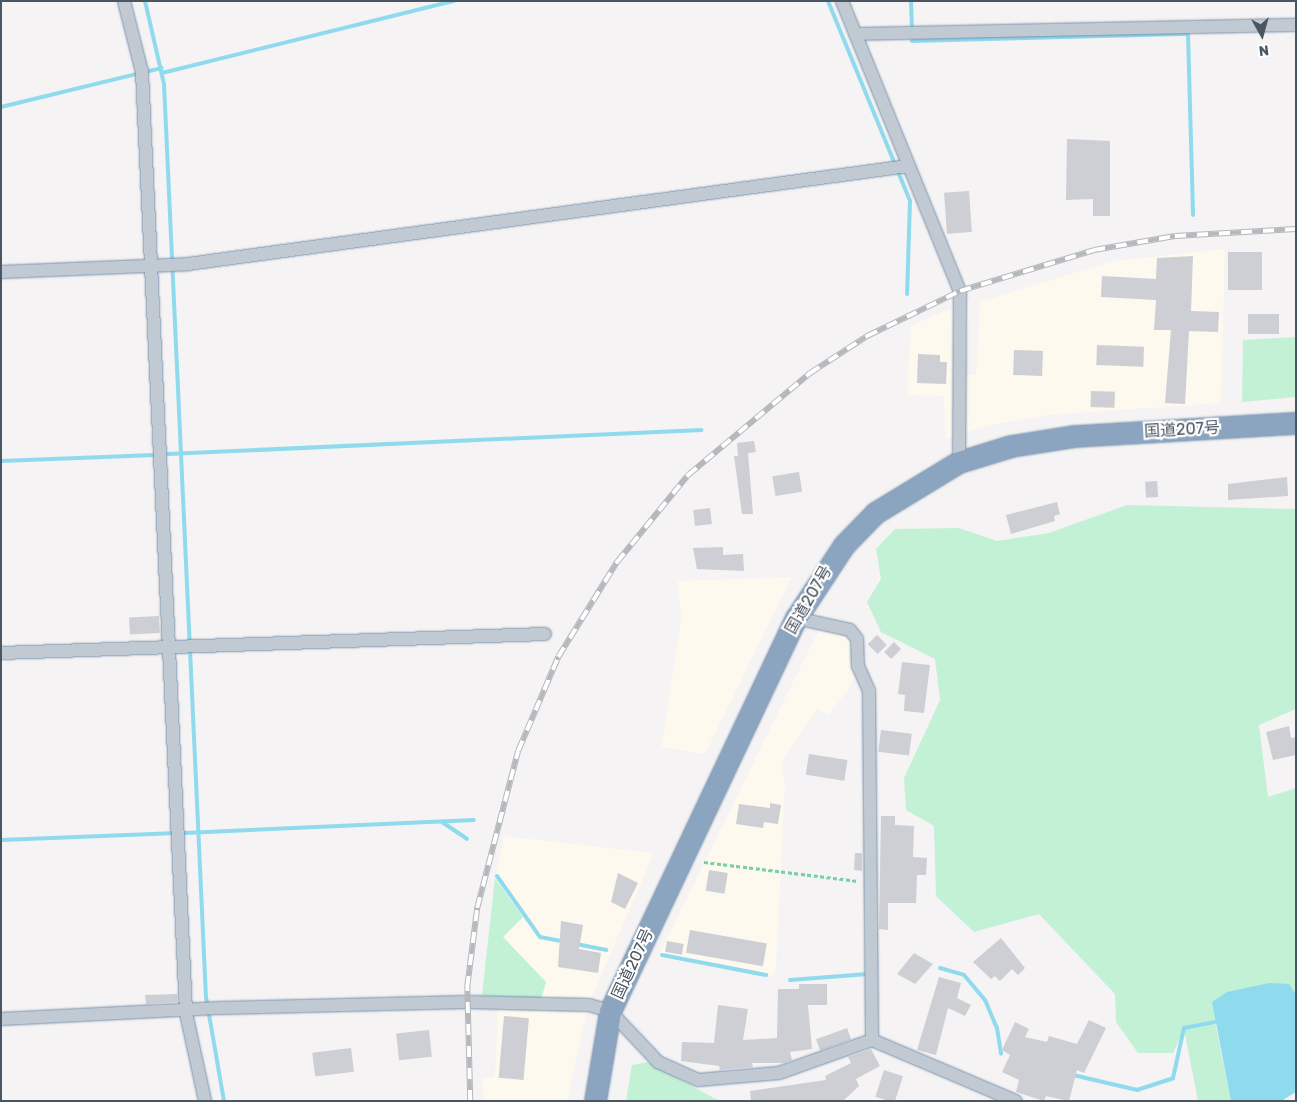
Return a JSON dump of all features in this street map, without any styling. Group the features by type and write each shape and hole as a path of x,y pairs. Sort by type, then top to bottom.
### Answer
{"highway":[{"name":"国道207号","path":"595,1101 610,1011 796,618 844,545 875,513 959,462 1011,446 1076,436 1296,423"}],"street":[{"path":"124,1 142,72 158,266 177,646 186,1013 204,1101"},
{"path":"842,1 900,168 960,291 959,462"},
{"path":"855,34 1296,25"},
{"path":"1,272 179,264 900,168"},
{"path":"796,618 850,630 858,639 858,666 868,690 872,883 872,1040"},
{"path":"1,652 545,634"},
{"path":"1,1019 186,1013 216,1008 467,1002 589,1005 610,1011 658,1062 698,1080 779,1073 872,1040 1016,1101"}],"path":[{"path":"704,862 872,883"}],"shaded area":[{"path":"1225,249 1221,403 1048,415 991,425 945,439 944,396 907,395 911,326 970,300 965,375 976,375 980,302 1113,261"},
{"path":"792,577 705,754 662,747 681,617 678,581"},
{"path":"820,627 851,637 856,678 829,715 817,709 782,761 785,785 776,968 771,977 658,957"},
{"path":"504,836 654,853 590,1001 541,999 546,982 503,937 495,878"},
{"path":"498,1009 587,1010 567,1101 484,1101 482,1078 495,1077"}],"green space":[{"path":"1296,337 1296,397 1242,402 1243,340"},
{"path":"1127,505 1296,509 1296,709 1259,725 1268,797 1296,788 1296,1001 1289,984 1227,992 1215,1022 1231,1101 1198,1101 1184,1029 1173,1053 1138,1053 1116,1022 1115,994 1039,914 974,932 936,896 934,826 906,810 904,778 940,700 935,659 881,632 867,602 881,579 876,549 895,529 959,528 997,541 1049,533"},
{"path":"495,878 523,917 503,937 546,982 541,999 482,995"},
{"path":"648,1062 720,1101 626,1101 632,1065"}],"water":[{"path":"1269,983 1289,984 1295,993 1296,1092 1281,1101 1231,1101 1212,1002 1227,992"}],"building":[{"path":"1067,139 1110,141 1110,216 1093,216 1093,199 1066,200"},
{"path":"969,191 972,232 947,234 944,193"},
{"path":"1228,252 1262,252 1262,290 1228,290"},
{"path":"1193,256 1191,311 1219,312 1218,332 1189,331 1185,404 1165,403 1171,330 1154,330 1156,300 1101,297 1102,276 1156,279 1157,258"},
{"path":"1248,314 1279,314 1279,334 1248,334"},
{"path":"1097,345 1144,347 1143,367 1096,365"},
{"path":"1014,350 1043,351 1042,376 1013,375"},
{"path":"918,354 940,355 940,362 947,362 946,384 917,383"},
{"path":"1091,391 1115,392 1114,408 1090,407"},
{"path":"754,441 756,452 748,453 753,514 742,514 734,456 738,456 737,443"},
{"path":"799,472 802,492 775,496 772,476"},
{"path":"1287,477 1288,496 1228,500 1228,484"},
{"path":"1157,481 1158,497 1146,498 1145,482"},
{"path":"1057,502 1060,514 1054,516 1055,521 1011,534 1006,515"},
{"path":"710,508 712,524 695,526 693,510"},
{"path":"723,547 723,555 743,554 744,571 697,569 693,548"},
{"path":"159,616 160,633 130,635 129,618"},
{"path":"877,635 887,645 878,654 868,644"},
{"path":"894,642 901,649 891,659 884,652"},
{"path":"902,662 930,665 924,713 904,711 905,695 898,694"},
{"path":"1289,726 1291,738 1296,737 1296,755 1273,760 1266,732"},
{"path":"881,730 912,734 909,756 878,752"},
{"path":"809,754 848,760 844,781 806,775"},
{"path":"770,803 781,805 778,824 764,822 763,828 736,824 739,804 770,808"},
{"path":"881,816 895,816 895,825 914,826 913,857 927,858 926,875 917,875 916,903 888,903 888,930 879,929"},
{"path":"855,853 862,853 862,871 854,870"},
{"path":"709,870 728,873 724,894 706,891"},
{"path":"618,873 638,883 625,909 611,902"},
{"path":"561,921 583,925 579,949 601,953 598,973 558,967"},
{"path":"690,930 767,944 763,966 686,953"},
{"path":"1001,938 1025,968 1018,975 1012,969 1000,981 995,976 991,979 973,962"},
{"path":"667,941 684,944 682,955 665,952"},
{"path":"914,953 933,964 915,984 897,974"},
{"path":"939,977 961,983 957,998 971,1005 965,1016 948,1008 936,1055 917,1050"},
{"path":"799,984 827,984 827,1005 808,1005 812,1049 790,1052 792,1060 784,1063 752,1063 753,1067 720,1070 719,1066 681,1061 682,1042 714,1043 718,1005 748,1009 743,1040 777,1038 778,989 799,989"},
{"path":"177,994 177,1002 146,1004 145,995"},
{"path":"504,1016 529,1018 524,1080 499,1078"},
{"path":"1089,1020 1106,1028 1084,1073 1077,1070 1069,1101 1046,1096 1044,1101 1016,1092 1019,1080 1002,1072 1010,1055 1002,1050 1015,1022 1029,1029 1025,1037 1047,1042 1049,1036 1077,1044"},
{"path":"847,1028 851,1039 820,1051 816,1039"},
{"path":"429,1030 432,1057 399,1060 396,1033"},
{"path":"351,1048 354,1072 315,1077 312,1053"},
{"path":"871,1049 880,1066 856,1079 859,1086 843,1101 751,1101 750,1091 826,1080 825,1076 851,1063 848,1057"},
{"path":"884,1070 903,1076 895,1101 875,1097"}],"waterway":[{"path":"145,1 164,84 206,997 224,1101"},
{"path":"162,73 454,1"},
{"path":"828,1 910,201 907,294"},
{"path":"911,1 912,26"},
{"path":"912,41 1188,34 1193,215"},
{"path":"149,71 162,68"},
{"path":"1,107 136,74"},
{"path":"168,454 701,430"},
{"path":"1,461 155,455"},
{"path":"185,833 474,820"},
{"path":"442,822 467,839"},
{"path":"1,840 172,833"},
{"path":"497,876 540,937 565,942"},
{"path":"576,944 606,950"},
{"path":"662,955 766,975"},
{"path":"940,968 964,975 985,1000 997,1028 1001,1054"},
{"path":"790,980 868,974"},
{"path":"1073,1075 1137,1090 1173,1078 1184,1028 1215,1022"}],"railway":[{"path":"470,1101 467,987 477,908 518,751 558,657 617,562 688,475 810,373 867,336 960,291 1094,250 1175,236 1296,229"}]}
